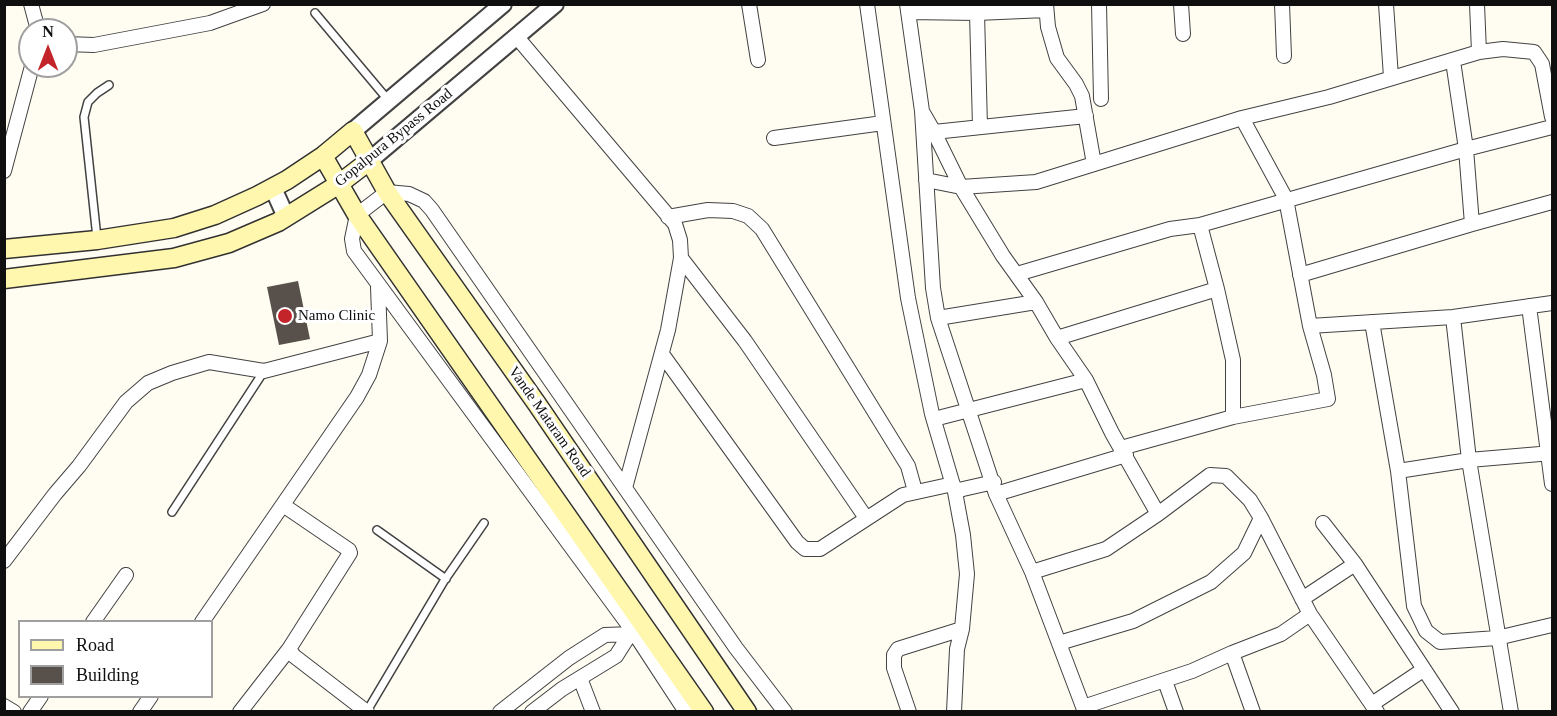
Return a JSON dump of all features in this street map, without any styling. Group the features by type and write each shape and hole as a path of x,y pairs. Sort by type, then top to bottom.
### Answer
{"main road":[{"name":"Vande Mataram Road","path":"353,131 387,192 531,395 747,711"},
{"name":"Gopalpura Bypass Road","path":"4,249 97,240 174,228 215,215 273,188 323,156 353,131"},
{"path":"323,156 357,215 636,630 704,711"},
{"name":"Gopalpura Bypass Road","path":"4,279 174,258 229,243 286,217 339,184 369,161"}],"street":[{"path":"78,44 94,45 210,22 263,4"},
{"name":"Gopalpura Bypass Road","path":"353,131 503,4"},
{"name":"Gopalpura Bypass Road","path":"369,161 555,4"},
{"path":"749,4 758,60"},
{"path":"867,4 908,298 934,420 954,488 963,535 967,574 962,628 957,649 954,711"},
{"path":"1099,4 1101,99"},
{"path":"1181,4 1183,34"},
{"path":"1282,4 1284,56"},
{"path":"1386,4 1391,77"},
{"path":"1477,4 1479,52"},
{"path":"1094,164 1082,96 1057,58 1051,42 1046,7 977,14 908,8 922,111 933,288 938,318 976,437 995,488 1032,572 1084,709 1192,671 1281,634 1310,614"},
{"path":"977,14 980,127"},
{"path":"516,36 675,224 680,240 681,258 662,354 626,488"},
{"path":"926,180 961,187 1036,182 1242,118 1329,97 1479,52 1503,49 1534,52 1542,64 1552,117"},
{"path":"1453,61 1467,148 1472,224"},
{"path":"4,171 10,128 28,78"},
{"path":"922,111 961,187 1003,256 1036,302 1086,380 1158,514"},
{"path":"934,132 1086,116"},
{"path":"662,354 797,543 805,549 820,549 903,495 915,491 995,488 1123,452 1233,417 1328,399 1324,375 1310,327 1286,199 1242,118"},
{"path":"774,138 883,123"},
{"path":"1017,274 1170,229 1200,225 1467,148 1552,127"},
{"path":"273,188 286,217"},
{"path":"686,711 636,630 377,285 354,251 352,239 357,215 387,192 409,194 424,201 432,210 736,648 785,711"},
{"path":"1300,275 1552,202"},
{"path":"668,217 708,210 733,211 748,216 762,230 908,466 915,491"},
{"path":"1200,225 1233,360 1233,417"},
{"path":"681,258 745,341 866,518"},
{"path":"203,620 357,397 369,375 380,342 377,285"},
{"path":"1057,338 1217,289"},
{"path":"938,318 1036,302"},
{"path":"1310,327 1453,316 1552,303"},
{"path":"1529,306 1550,453 1552,484"},
{"path":"1453,316 1469,460 1511,711"},
{"path":"1372,322 1398,471 1414,606 1426,631 1440,642 1497,638 1552,625"},
{"path":"4,561 126,402 148,383 209,362 264,371 380,342"},
{"path":"934,420 1086,380"},
{"path":"1398,471 1469,460 1550,453"},
{"path":"1032,572 1106,549 1210,475 1226,476 1250,500 1310,614 1375,708 1423,670"},
{"path":"240,711 289,649 350,553 349,550 283,505"},
{"path":"1059,643 1133,621 1211,582 1244,553 1261,518"},
{"path":"1323,523 1355,564 1452,711"},
{"path":"1302,599 1355,564"},
{"path":"94,620 126,575"},
{"path":"909,711 894,668 894,655 898,649 962,628"},
{"path":"532,711 546,706 580,678 616,656 636,630"},
{"path":"500,711 569,658 605,636 636,630"},
{"path":"289,649 294,656 367,711"},
{"path":"1232,653 1253,711"},
{"path":"580,678 593,711"},
{"path":"1165,681 1176,711"},
{"path":"30,711 39,698"},
{"path":"140,711 150,698"},
{"path":"4,706 14,711"}],"lane":[{"path":"315,13 389,101"},
{"path":"97,240 84,117 88,102 109,85"},
{"path":"171,512 264,371"},
{"path":"367,711 446,579 484,523"},
{"path":"377,530 446,579"}],"building":[{"path":"298,281 310,339 279,345 267,287"}],"place":[{"name":"Namo Clinic","path":"285,316"}]}
